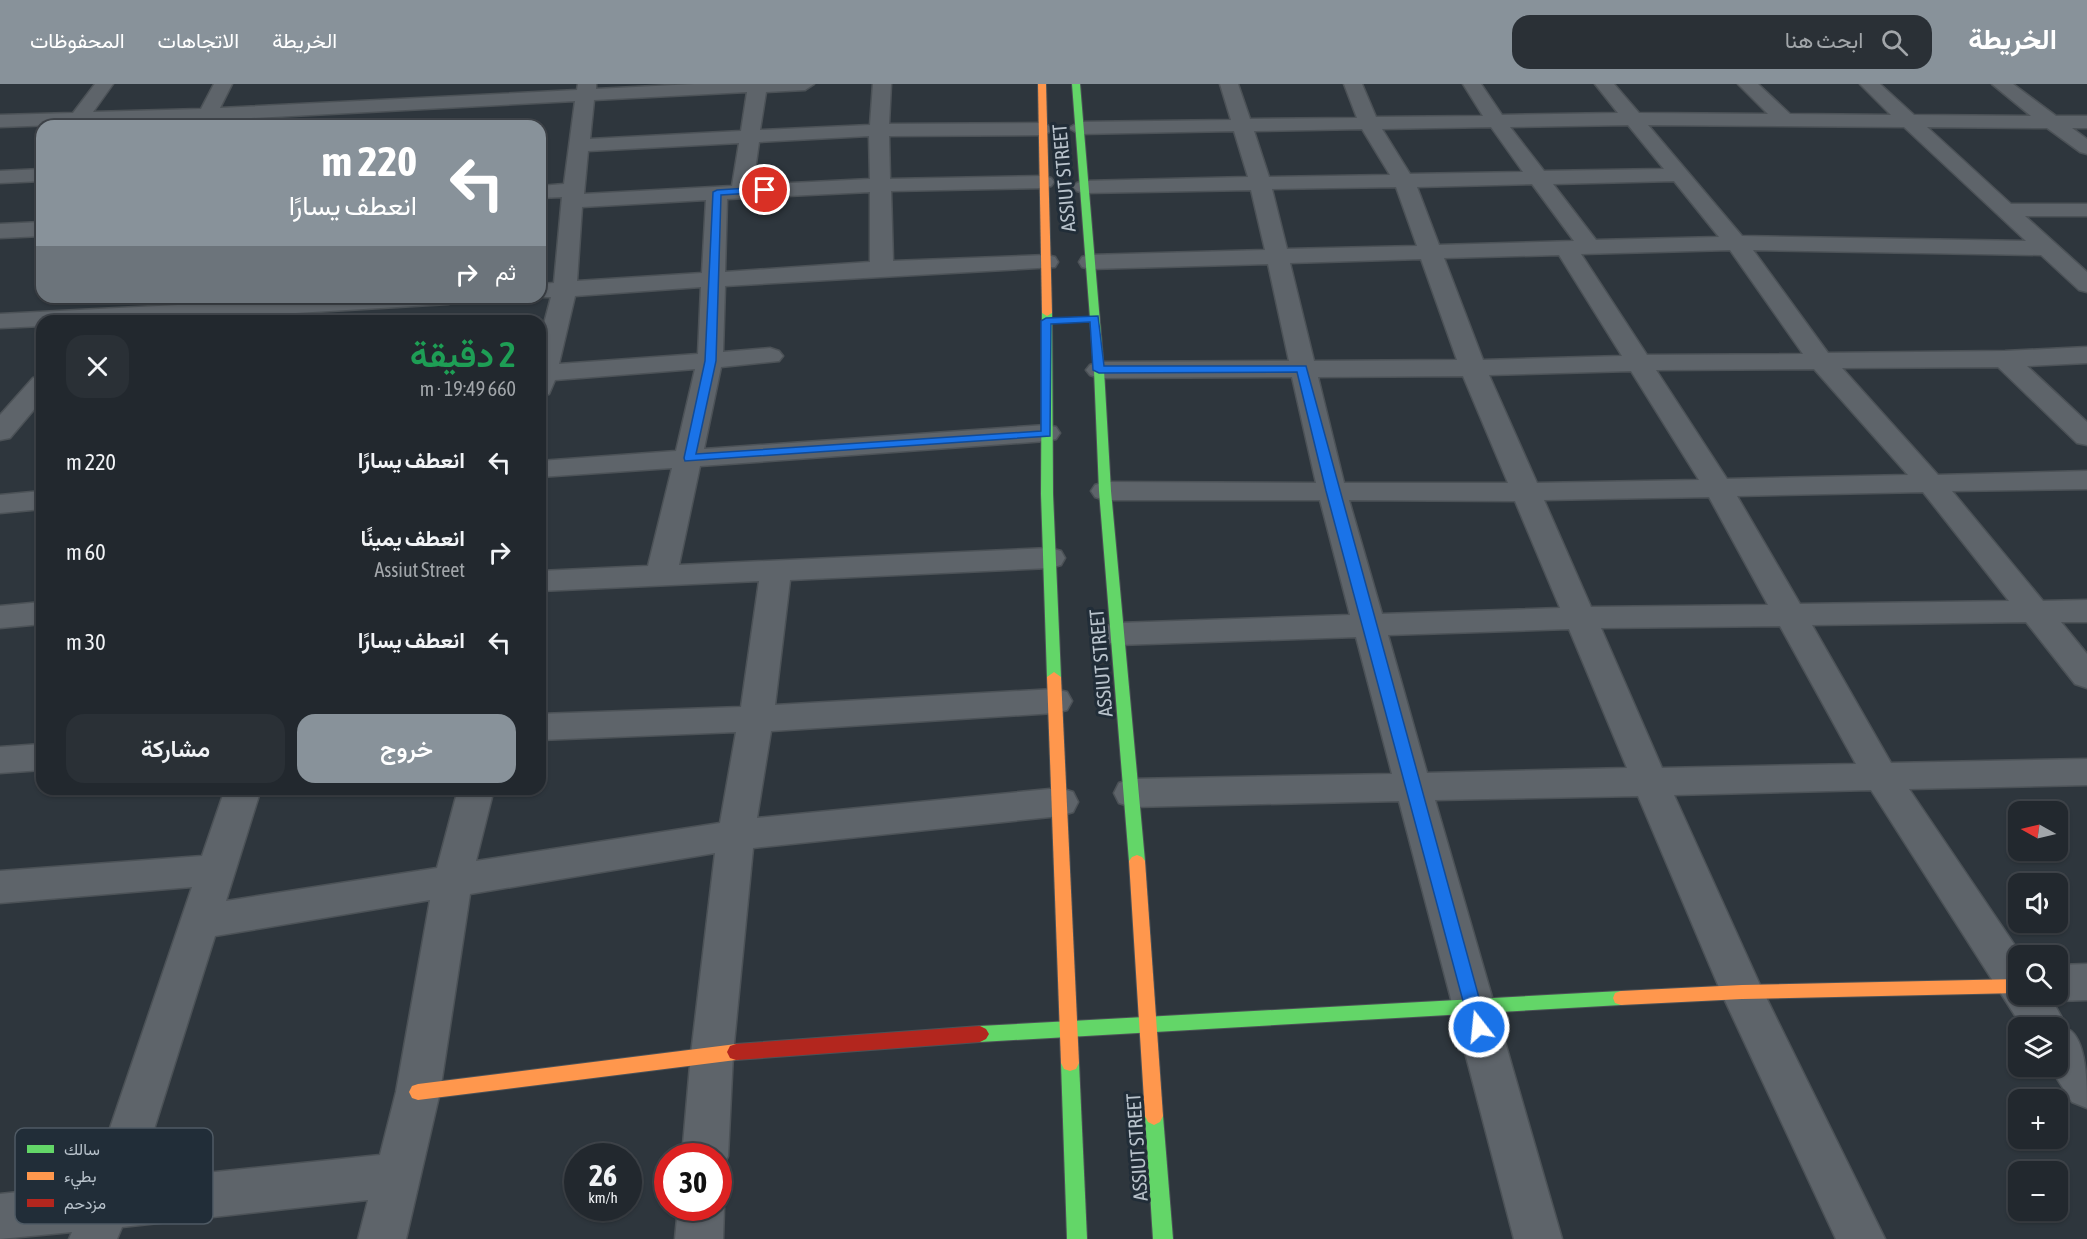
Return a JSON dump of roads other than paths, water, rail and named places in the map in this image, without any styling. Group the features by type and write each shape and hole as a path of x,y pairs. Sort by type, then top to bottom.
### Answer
{"street":[{"path":"79,118 104,84"},
{"path":"205,120 223,84"},
{"path":"0,121 79,118 205,120 338,98 469,92 805,84"},
{"path":"882,84 879,130 882,268"},
{"name":"ASSIUT STREET","path":"1042,84 1047,262 1046,434 1054,701 1060,802 1066,1026 1077,1239"},
{"name":"ASSIUT STREET","path":"1076,84 1090,262 1090,319 1099,370 1105,491 1132,793 1163,1239"},
{"path":"1229,84 1260,182 1332,491 1538,1239"},
{"path":"1353,84 1369,124 1404,181 1473,368 1578,618 1742,992 1861,1239"},
{"path":"1472,84 1496,121 1540,177 1640,363 1719,489 1882,778 2008,968"},
{"path":"1604,84 1630,119 1736,243 1821,361 1931,484 2087,676"},
{"path":"1747,84 1783,118"},
{"path":"1869,84 2087,285"},
{"path":"2001,84 2087,148"},
{"path":"742,191 757,86"},
{"path":"546,363 566,290 573,196 586,89"},
{"path":"1079,128 1783,118 2087,122"},
{"path":"578,146 879,130 1044,129"},
{"path":"0,177 36,175"},
{"path":"1084,187 1679,175"},
{"path":"546,193 573,196 881,185 1044,182"},
{"path":"662,574 690,458 710,361 717,192"},
{"path":"2005,210 2087,210"},
{"path":"0,231 36,229"},
{"path":"1090,262 1736,243 2048,248"},
{"path":"546,291 882,268 1047,262"},
{"path":"69,315 410,306"},
{"path":"0,321 36,318"},
{"path":"1046,321 1066,320"},
{"path":"546,378 770,356"},
{"path":"1099,370 1473,368 2087,356"},
{"path":"2005,359 2087,436"},
{"path":"0,432 36,391"},
{"path":"546,469 1046,434"},
{"path":"1105,491 1526,492 2087,480"},
{"path":"0,504 36,501"},
{"path":"546,581 1050,558"},
{"path":"706,1143 712,1054 736,835 756,719 776,569"},
{"path":"1118,634 1578,618 2087,611"},
{"path":"0,616 36,613"},
{"path":"546,727 756,719 1054,701"},
{"path":"0,760 36,757"},
{"path":"1132,793 2087,772"},
{"path":"131,1128 241,795"},
{"path":"382,1239 418,1092 453,879 474,795"},
{"path":"199,922 453,879 736,835 1060,802"},
{"path":"0,887 215,870"},
{"path":"2068,983 2087,982"},
{"path":"418,1092 712,1054 1066,1026 1742,992 2008,985"},
{"path":"2068,1059 2087,1088"},
{"path":"213,1204 398,1174"},
{"path":"0,1217 15,1218"},
{"path":"699,1239 700,1221"}]}
